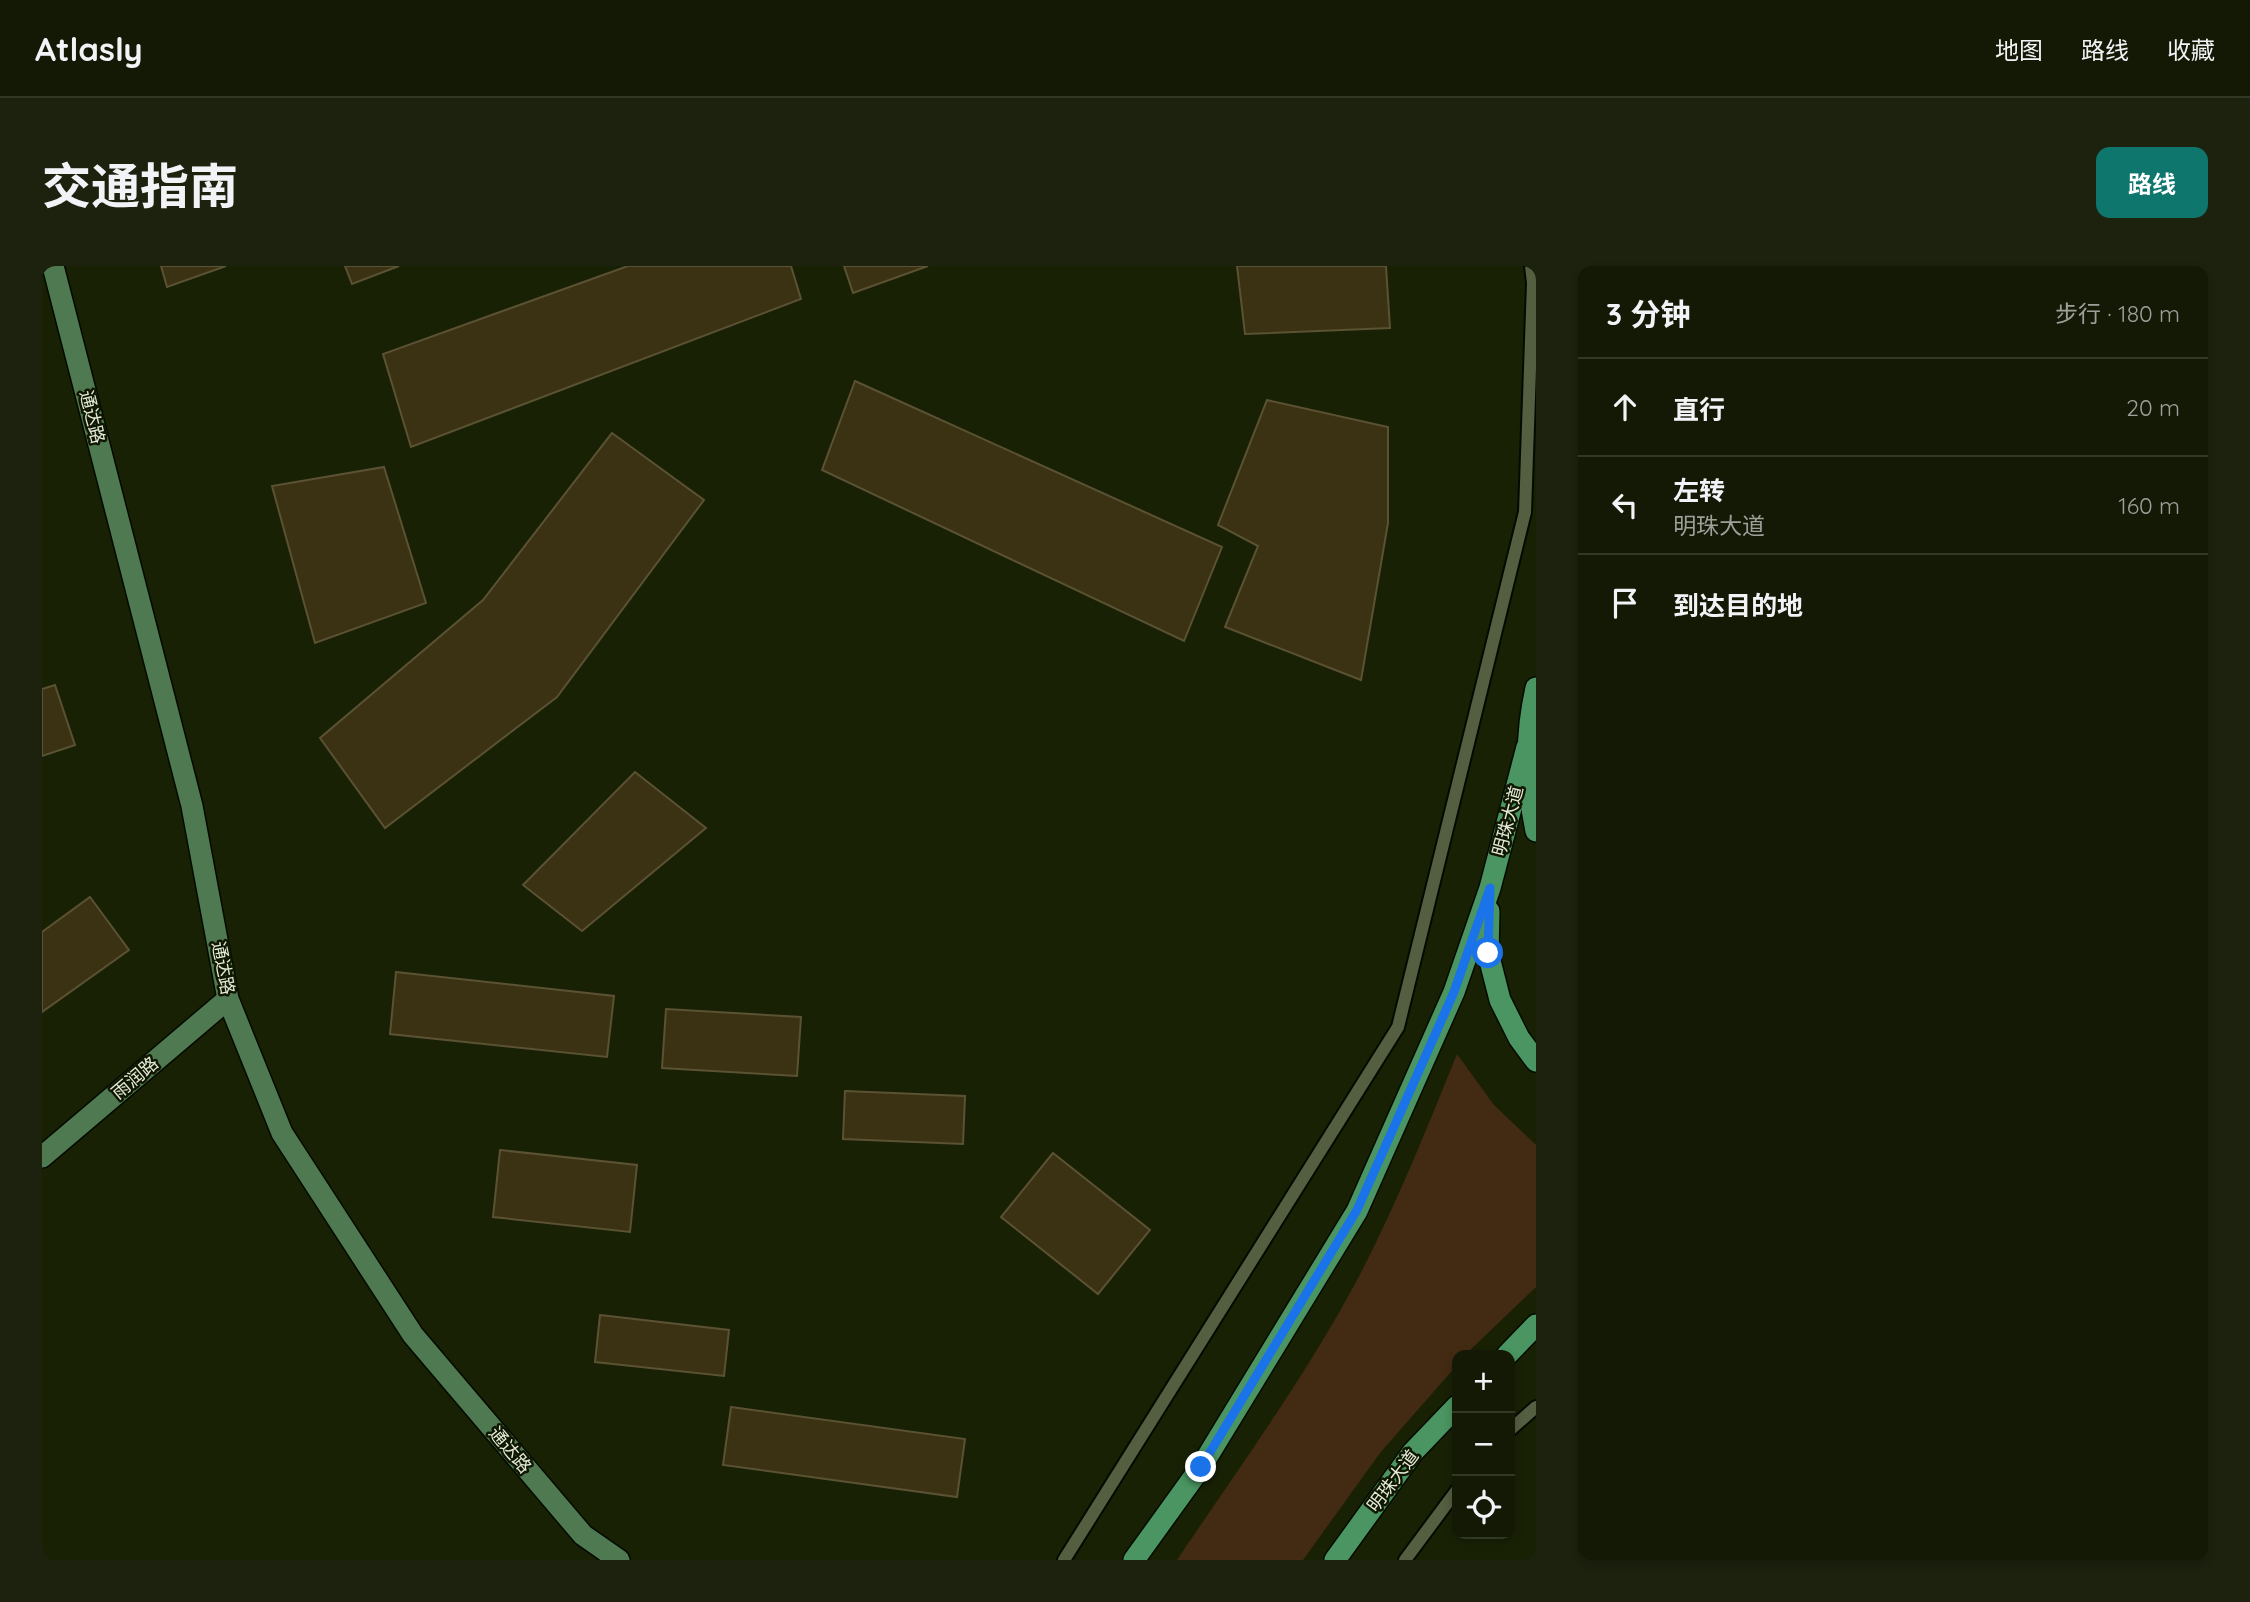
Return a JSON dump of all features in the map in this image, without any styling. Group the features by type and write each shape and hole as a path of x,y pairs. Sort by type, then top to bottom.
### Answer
{"main road":[{"name":"通达路","path":"53,266 192,806 228,999 282,1133 413,1335 583,1535 619,1560"},
{"path":"1536,688 1527,747 1530,801 1536,831"},
{"name":"明珠大道","path":"1134,1560 1201,1467 1357,1210 1454,992 1490,888 1527,747"},
{"path":"1490,888 1488,953 1500,1000 1519,1038 1536,1061"},
{"name":"雨润路","path":"42,1157 228,999"},
{"path":"1512,1350 1536,1325"},
{"name":"明珠大道","path":"1335,1560 1413,1452 1452,1411"}],"lane":[{"path":"1063,1560 1398,1027 1525,512 1533,283 1531,266"},
{"path":"1515,1425 1536,1406"},
{"path":"1405,1560 1452,1497"}],"shaded area":[{"path":"1457,1054 1494,1105 1536,1145 1536,1287 1470,1350 1452,1350 1452,1371 1380,1453 1303,1560 1177,1560 1293,1389 1336,1318 1370,1254 1422,1140"}],"building":[{"path":"161,266 226,266 167,287"},
{"path":"345,266 399,266 352,284"},
{"path":"628,266 791,266 801,299 411,447 383,354"},
{"path":"844,266 928,266 853,293"},
{"path":"1237,266 1386,266 1390,328 1245,334"},
{"path":"855,381 1222,547 1184,641 822,470"},
{"path":"1267,400 1388,427 1388,523 1361,680 1225,627 1258,546 1218,525"},
{"path":"612,433 704,500 557,697 385,828 320,738 483,600"},
{"path":"384,467 426,603 315,643 272,486"},
{"path":"55,685 75,745 42,756 42,689"},
{"path":"635,772 706,828 582,931 523,885"},
{"path":"90,897 129,950 42,1012 42,932"},
{"path":"396,972 614,996 607,1057 390,1034"},
{"path":"666,1009 801,1017 797,1076 662,1068"},
{"path":"845,1091 965,1096 963,1144 843,1139"},
{"path":"500,1150 637,1165 630,1232 493,1217"},
{"path":"1053,1153 1150,1230 1098,1294 1001,1217"},
{"path":"600,1315 729,1330 724,1376 595,1362"},
{"path":"731,1407 965,1439 957,1497 723,1465"}],"route":[{"path":"1201,1467 1357,1210 1454,992 1490,888 1488,953"}]}
